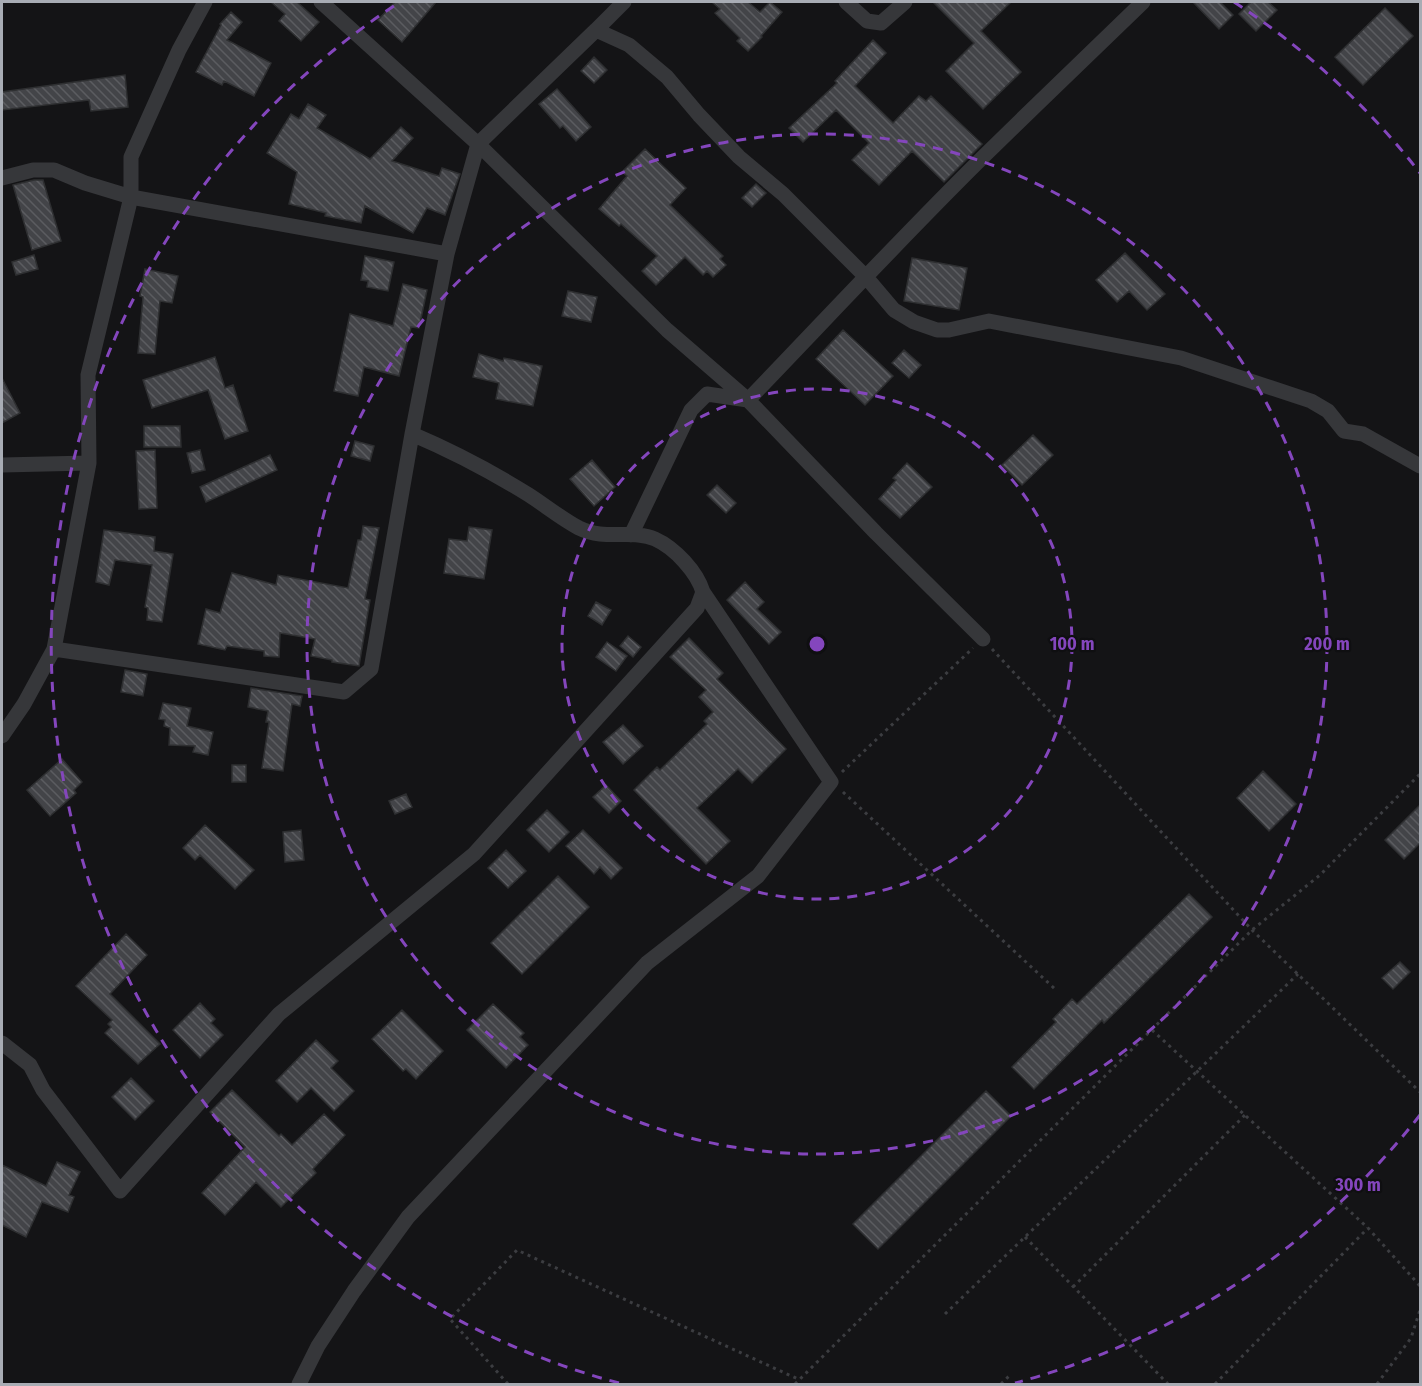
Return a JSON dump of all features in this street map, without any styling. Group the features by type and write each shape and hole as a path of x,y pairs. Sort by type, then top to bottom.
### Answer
{"street":[{"path":"2,736 24,704 54,649 89,463 88,375 131,197 131,157 179,50 205,2"},
{"path":"321,2 478,144 667,330 748,400 982,639"},
{"path":"54,649 344,692 371,669 412,434 447,254 478,144 624,2"},
{"path":"846,2 867,21 881,23 905,2"},
{"path":"748,400 982,158 1143,2"},
{"path":"596,30 629,45 667,77 739,157 783,194 866,277 894,310 914,322 943,330 989,321 1180,358 1311,401 1328,411 1344,431 1363,435 1420,466"},
{"path":"2,178 33,170 54,170 85,183 131,197 447,254"},
{"path":"631,535 691,410 707,394 748,400"},
{"path":"299,1384 318,1346 354,1291 408,1217 648,963 759,876 831,782 703,592 700,581 673,551 654,539 631,535 605,536 580,528 527,494 445,448 412,434"},
{"path":"2,465 89,463"},
{"path":"2,1043 30,1065 43,1090 120,1191 279,1014 474,854 697,608 703,592"}],"path":[{"path":"1055,989 831,782 982,639 1252,930 1420,1092"},
{"path":"795,1384 1252,930 1320,875 1420,774"},
{"path":"945,1314 1298,974"},
{"path":"1152,1030 1368,1228 1420,1286"},
{"path":"1073,1287 1245,1115"},
{"path":"1215,1384 1368,1228"},
{"path":"1025,1237 1168,1384"},
{"path":"508,1384 450,1319 517,1251 800,1380"},
{"path":"1377,1384 1411,1338 1420,1310"},
{"path":"1001,1384 1010,1375"}],"building":[{"path":"271,2 297,2 319,22 301,41 279,21 285,14"},
{"path":"395,2 436,2 402,42 378,20"},
{"path":"712,2 748,2 760,12 770,2 782,12 748,51 737,41 740,38 715,13 720,9"},
{"path":"933,2 1011,2 981,31 1021,72 983,109 946,71 974,43"},
{"path":"1193,2 1220,2 1233,15 1219,29"},
{"path":"1251,2 1268,2 1277,10 1256,31 1239,14"},
{"path":"1385,8 1413,36 1363,85 1335,57"},
{"path":"231,12 242,22 227,40 271,63 254,96 224,81 222,85 196,72 220,24"},
{"path":"873,40 886,53 855,86 893,123 919,96 926,101 931,96 982,144 944,182 912,151 879,185 852,160 869,143 836,110 803,142 789,128 837,83 835,81"},
{"path":"594,57 607,70 594,83 581,71"},
{"path":"125,75 128,107 91,111 89,100 2,110 2,92"},
{"path":"557,89 591,127 576,141 563,126 560,128 539,104"},
{"path":"308,104 326,115 317,128 370,159 401,127 413,138 392,161 439,176 442,168 460,174 445,215 427,208 413,233 365,206 361,223 325,216 326,213 289,204 297,172 267,153 291,114 299,119"},
{"path":"645,149 686,188 670,205 723,256 720,259 726,265 713,277 707,271 703,275 685,257 656,285 642,271 657,256 621,224 619,226 599,209 627,176 622,172"},
{"path":"43,180 61,241 32,250 13,185"},
{"path":"756,184 766,193 752,207 742,198"},
{"path":"1125,253 1165,294 1147,310 1129,291 1117,302 1096,280"},
{"path":"34,255 38,269 16,275 12,262"},
{"path":"365,256 394,262 388,291 367,287 368,281 361,280"},
{"path":"912,258 967,268 959,310 904,301"},
{"path":"145,269 178,276 172,303 160,301 155,354 138,353 143,297 140,296"},
{"path":"403,284 427,290 419,328 411,327 399,376 364,367 358,396 334,391 350,314 393,326"},
{"path":"568,291 597,297 591,322 562,316"},
{"path":"843,330 893,376 865,405 816,359"},
{"path":"904,350 921,365 909,378 892,363"},
{"path":"479,354 503,361 504,358 542,366 533,406 496,399 499,383 473,377"},
{"path":"215,357 225,388 233,385 248,431 225,439 208,390 152,408 143,380"},
{"path":"2,378 20,413 2,423"},
{"path":"144,426 180,426 181,447 144,447"},
{"path":"1033,435 1053,455 1022,485 1002,465"},
{"path":"355,441 374,446 370,461 351,456"},
{"path":"155,450 157,508 139,509 136,451"},
{"path":"200,450 205,470 192,473 187,453"},
{"path":"270,455 277,470 206,502 200,487"},
{"path":"592,460 615,487 594,506 570,479"},
{"path":"907,463 932,487 900,518 879,499 896,480 893,478"},
{"path":"717,485 736,503 726,513 707,495"},
{"path":"363,526 379,528 365,599 370,600 359,666 311,656 315,639 280,633 279,657 264,656 264,651 227,646 225,650 198,644 206,609 220,613 232,573 276,585 278,575 348,588"},
{"path":"469,527 492,530 484,579 444,573 449,539 467,541"},
{"path":"104,530 155,537 154,551 173,554 162,622 147,620 148,608 145,607 152,565 115,560 109,585 96,582"},
{"path":"745,582 764,602 757,609 781,632 769,644 727,600"},
{"path":"596,602 611,610 602,625 588,616"},
{"path":"628,636 641,647 633,657 620,646"},
{"path":"689,638 723,673 717,679 786,749 752,783 738,769 697,808 730,841 706,864 634,790 657,767 660,770 707,724 704,721 713,712 699,697 706,690 670,657"},
{"path":"607,642 627,656 616,671 596,657"},
{"path":"125,670 147,674 143,696 121,692"},
{"path":"251,688 302,696 300,706 292,704 283,771 262,768 269,722 266,722 268,711 248,707"},
{"path":"163,703 191,708 187,726 213,732 208,755 193,752 195,746 169,745 170,728 164,726 165,720 159,719"},
{"path":"623,725 643,746 623,764 603,742"},
{"path":"62,759 82,782 74,790 76,793 50,816 27,790"},
{"path":"232,765 246,765 246,782 232,782"},
{"path":"1263,771 1296,804 1269,831 1237,798"},
{"path":"606,785 621,801 609,813 593,797"},
{"path":"406,794 412,807 395,814 389,801"},
{"path":"1420,805 1420,843 1404,859 1385,840"},
{"path":"547,810 569,832 549,852 527,830"},
{"path":"205,825 254,870 235,889 200,855 195,860 183,848"},
{"path":"301,830 304,860 285,862 283,832"},
{"path":"583,830 622,868 611,879 600,867 594,874 566,846"},
{"path":"506,850 526,871 508,888 488,868"},
{"path":"558,876 589,907 522,974 491,943"},
{"path":"1189,894 1212,917 1104,1023 1102,1020 1034,1089 1012,1067 1056,1022 1053,1019 1072,999 1077,1004"},
{"path":"126,934 147,955 110,994 160,1044 138,1064 105,1033 111,1027 108,1024 112,1020 76,986"},
{"path":"1400,962 1410,972 1393,989 1382,978"},
{"path":"200,1003 215,1019 211,1023 223,1035 200,1058 173,1030"},
{"path":"493,1004 524,1033 520,1037 528,1045 506,1068 467,1030"},
{"path":"402,1010 443,1051 416,1079 406,1069 403,1071 372,1039"},
{"path":"316,1040 338,1061 331,1068 354,1091 334,1111 311,1088 297,1102 276,1081"},
{"path":"131,1078 154,1101 135,1120 112,1097"},
{"path":"232,1090 279,1136 281,1134 292,1145 324,1114 345,1135 313,1169 316,1173 281,1207 256,1182 225,1215 202,1193 245,1147 210,1112"},
{"path":"986,1091 1011,1116 878,1249 853,1224"},
{"path":"57,1162 80,1172 69,1195 74,1197 68,1212 42,1202 26,1237 2,1225 2,1165 46,1186"}]}
